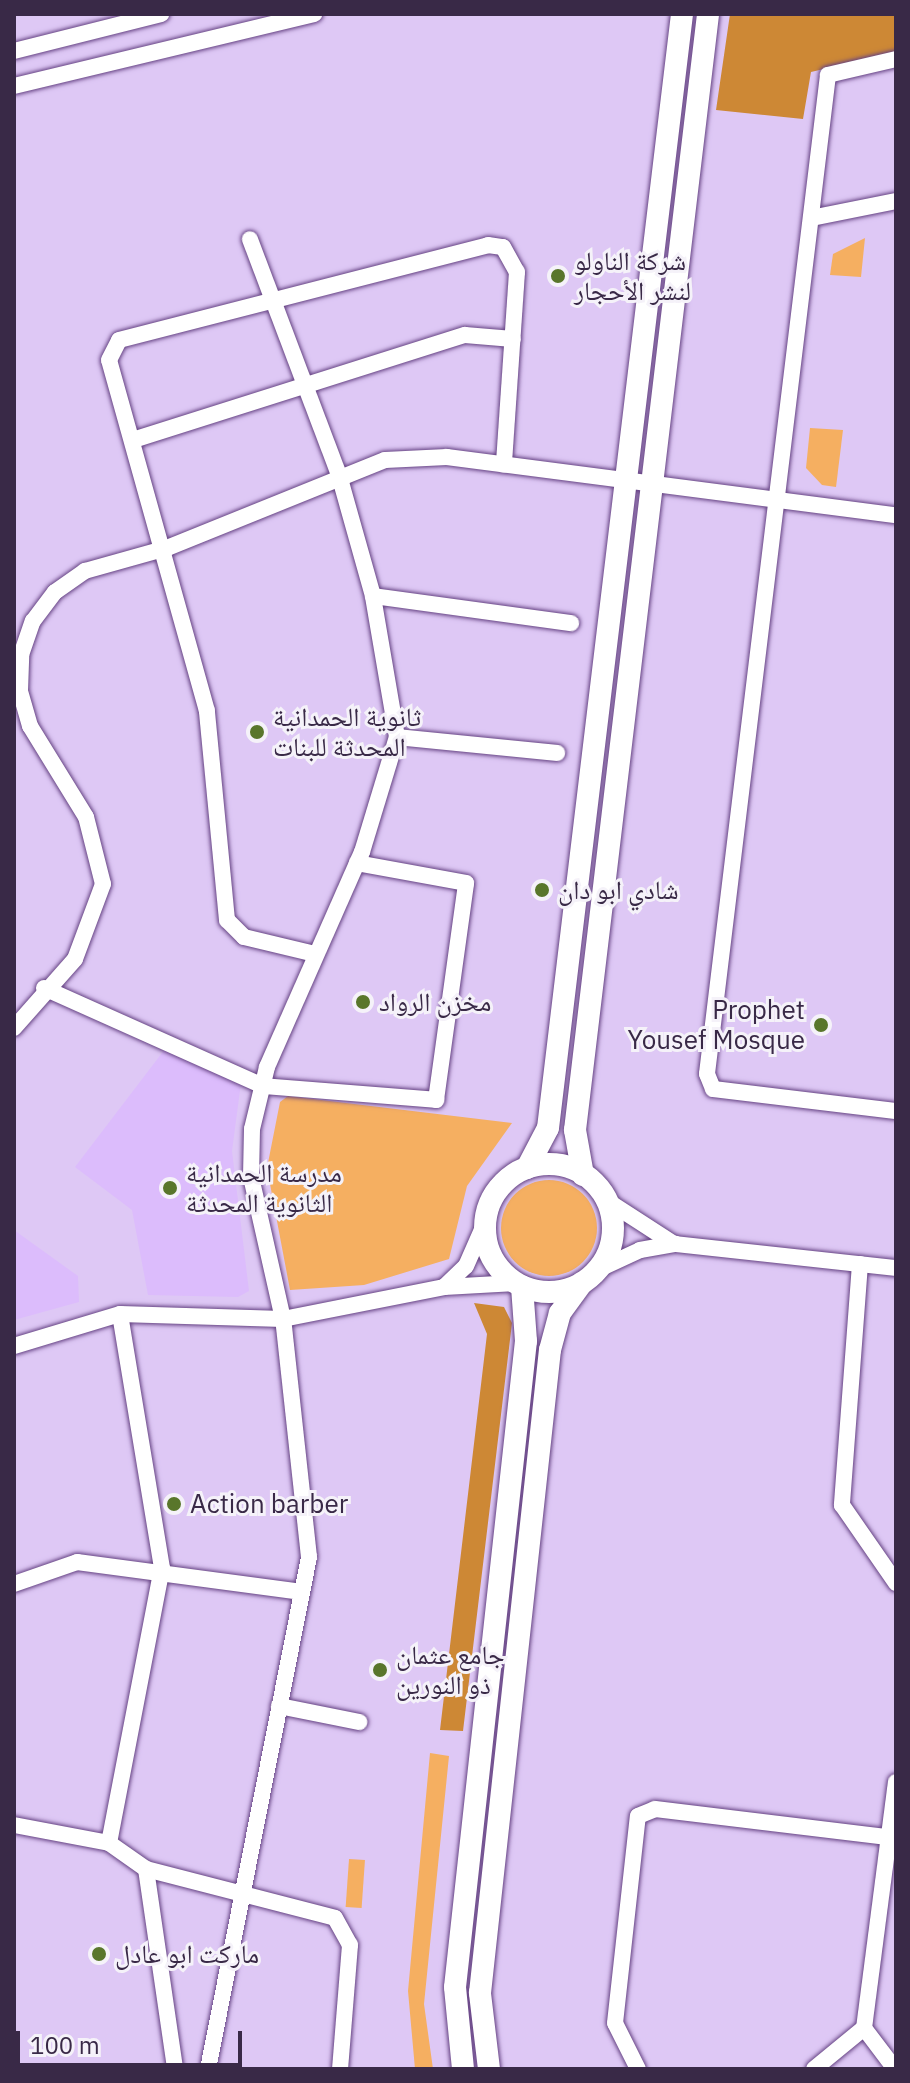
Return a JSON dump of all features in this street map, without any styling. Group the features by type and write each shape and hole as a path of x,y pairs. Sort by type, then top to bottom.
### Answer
{"street":[{"path":"14,51 161,14"},
{"path":"14,86 314,14"},
{"path":"444,1287 466,1266 497,1190 527,1168 548,1128 682,14"},
{"path":"583,1175 575,1130 708,14"},
{"path":"896,59 828,75 816,217 777,498 707,1074 713,1089 896,1111"},
{"path":"816,217 896,201"},
{"path":"208,2069 302,1592 308,1500 283,1319 251,1177 263,1086 315,954 357,863 397,737 373,596 339,475 250,239"},
{"path":"315,954 244,937 227,920 214,748 167,548 109,360 119,340 273,298 503,247 517,272 504,465"},
{"path":"133,440 304,383 465,335 513,339"},
{"path":"14,1028 44,988 75,959 103,884 101,854 86,817 30,726 21,655 55,592 85,571 167,548 339,475 385,460 447,457 896,515"},
{"path":"373,596 571,623"},
{"path":"397,737 557,753"},
{"path":"44,988 263,1086 436,1100 466,883 357,863"},
{"path":"527,1168 566,1167 583,1175 606,1200 675,1244"},
{"path":"489,2069 480,1993 550,1350 560,1313 590,1277 612,1236 606,1200"},
{"path":"463,2069 455,1987 526,1341 519,1284 492,1258 484,1225"},
{"path":"14,1346 120,1314 283,1319 444,1287 519,1284 552,1292 590,1277 640,1250 675,1244 896,1268"},
{"path":"860,1264 842,1505 896,1583"},
{"path":"109,1843 162,1568 120,1314"},
{"path":"14,1584 77,1562 162,1568 302,1592"},
{"path":"279,1706 359,1722"},
{"path":"814,2069 864,2028 892,1837 896,1782"},
{"path":"638,2069 615,2023 638,1816 655,1809 892,1837"},
{"path":"14,1825 109,1843 146,1869 241,1899 335,1918 346,1929 340,2069"},
{"path":"471,1847 497,1849"},
{"path":"146,1869 175,2069"},
{"path":"864,2028 895,2069"}],"shaded area":[{"path":"730,14 896,14 896,52 811,72 803,119 716,110"},
{"path":"865,238 861,277 830,275 833,254"},
{"path":"810,428 843,430 836,487 822,485 806,468"},
{"name":"مدرسة الحمدانية الثانوية المحدثة","path":"165,1049 241,1083 232,1151 249,1291 238,1297 148,1295 132,1210 75,1167"},
{"path":"288,1096 512,1123 467,1186 449,1259 364,1285 290,1290 267,1168 280,1102"},
{"path":"549,1180 567,1184 583,1194 593,1210 597,1228 593,1246 583,1262 567,1272 549,1276 531,1272 515,1262 505,1246 501,1228 505,1210 515,1194 531,1184"},
{"path":"14,1230 78,1276 79,1302 14,1320"},
{"path":"474,1303 504,1307 512,1323 463,1731 440,1730 487,1334"},
{"path":"430,1753 449,1756 424,2004 433,2069 415,2069 408,1991"},
{"path":"349,1859 365,1860 362,1908 346,1907"}],"place":[{"name":"شركة الناولو لنشر الأحجار","path":"558,276"},
{"name":"ثانوية الحمدانية المحدثة للبنات","path":"257,732"},
{"name":"شادي ابو دان","path":"542,890"},
{"name":"مخزن الرواد","path":"363,1002"},
{"name":"Prophet Yousef Mosque","path":"821,1025"},
{"name":"مدرسة الحمدانية الثانوية المحدثة","path":"170,1188"},
{"name":"Action barber","path":"174,1504"},
{"name":"جامع عثمان ذو النورين","path":"380,1670"},
{"name":"ماركت ابو عادل","path":"99,1954"}]}
